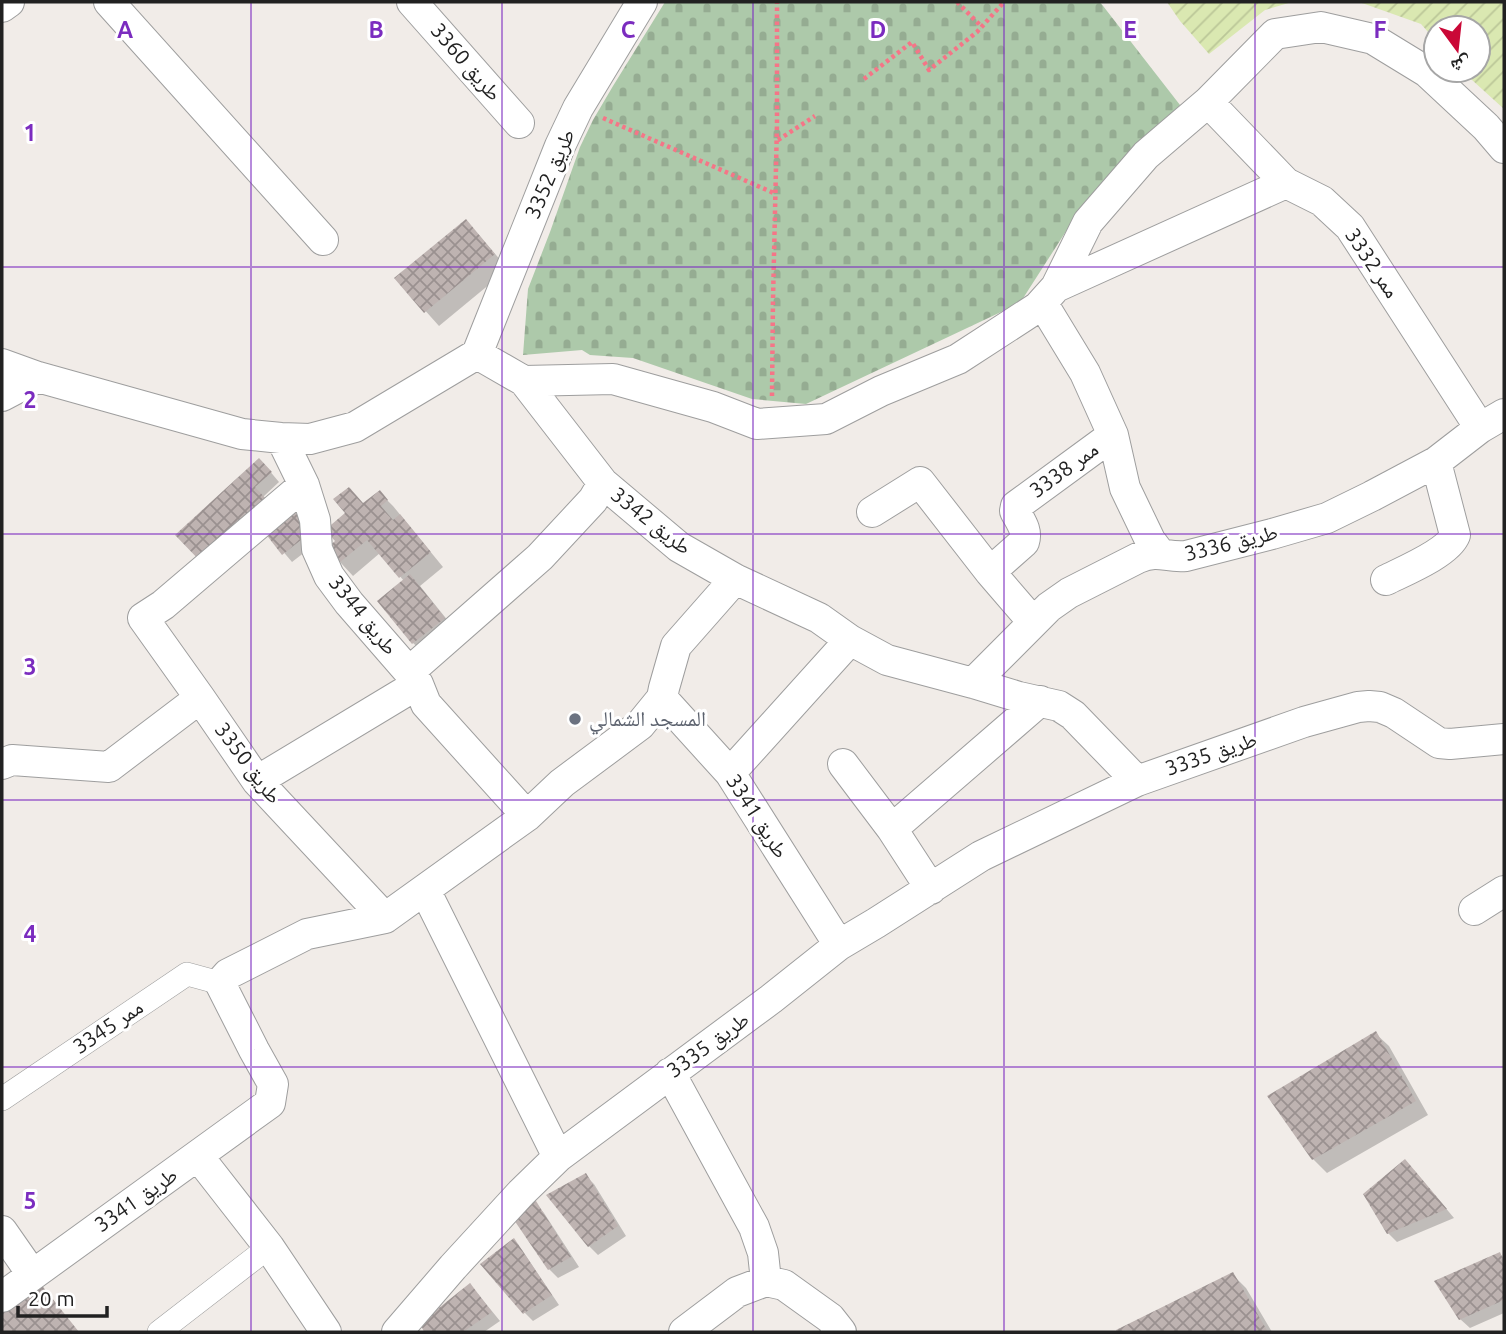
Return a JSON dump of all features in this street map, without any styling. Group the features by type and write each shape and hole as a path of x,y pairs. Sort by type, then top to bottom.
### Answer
{"street":[{"path":"2,7 9,2"},
{"path":"109,2 323,240"},
{"name":"طريق 3360","path":"412,2 519,123"},
{"name":"طريق 3352","path":"477,354 560,146 578,108 642,2"},
{"path":"1159,552 1150,540 1125,488 1113,435 1085,373 1043,304 1088,222 1146,155 1208,102 1275,34 1321,27 1373,39 1427,72 1486,127 1504,148"},
{"path":"2,363 38,377 242,434 281,438 310,439 355,427 477,354 524,381 613,379 713,407 757,424 826,418 881,391 958,359 1047,297 1102,266 1286,184 1208,102"},
{"name":"ممر 3332","path":"1286,184 1322,201 1350,227 1492,421"},
{"path":"2,396 38,377"},
{"name":"طريق 3342","path":"524,381 603,483 679,547 735,579 819,618 850,640 887,660 1059,706 1073,715 1137,780"},
{"name":"طريق 3336","path":"973,683 1049,607 1069,593 1138,558 1159,552 1175,557 1186,556 1327,518 1436,462 1492,421"},
{"name":"ممر 3338","path":"990,572 1024,542 1025,530 1015,511 1016,506 1113,435"},
{"name":"طريق 3344","path":"281,438 304,485 315,520 317,549 329,576 414,678 425,704 527,816"},
{"path":"1386,580 1444,550 1454,539 1436,462"},
{"path":"873,512 920,482 1033,622"},
{"name":"طريق 3344","path":"257,781 414,678 540,557 593,500 603,483"},
{"name":"طريق 3350","path":"304,485 163,605 144,618 257,781 385,918"},
{"path":"220,983 228,974 307,934 385,918 527,816 562,783 640,725 662,698 676,646 735,579"},
{"path":"730,772 850,640"},
{"path":"7,762 109,767 200,698"},
{"name":"طريق 3341","path":"662,698 730,772 839,945"},
{"path":"891,829 1040,701"},
{"name":"طريق 3335","path":"397,1332 504,1211 558,1157 771,999 839,945 981,856 1137,780 1304,722 1357,707 1380,707 1394,713 1439,743 1504,739"},
{"path":"843,764 891,829 930,889"},
{"path":"425,890 558,1157"},
{"path":"1474,910 1504,891"},
{"name":"ممر 3345","path":"2,1100 187,974 220,983"},
{"name":"طريق 3341","path":"2,1297 270,1103 273,1084 220,983"},
{"path":"670,1073 754,1227 763,1253 765,1281"},
{"path":"198,1156 269,1247 326,1332"},
{"path":"2,1231 32,1274"},
{"path":"159,1332 269,1247"},
{"path":"684,1332 737,1292 765,1281 784,1285 830,1318 841,1332"}],"path":[{"path":"772,423 777,2"},
{"path":"957,2 982,27"},
{"path":"864,79 912,42 929,70 982,27 1004,2"},
{"path":"578,108 776,194"},
{"path":"777,141 815,116"}],"green space":[{"path":"665,2 1100,2 1180,105 1079,211 1020,303 806,404 752,399 633,358 590,355 582,350 523,355 528,289 580,147 593,120"},
{"path":"1167,2 1292,2 1265,10 1209,54"},
{"path":"1344,2 1504,2 1504,109 1476,84 1492,84 1492,14 1422,14 1422,25 1362,3"}],"building":[{"path":"466,219 495,254 424,313 394,278"},
{"path":"259,458 272,472 255,487 269,502 202,563 175,535"},
{"path":"349,487 363,503 380,490 388,500 381,506 393,520 400,514 431,552 399,578 367,540 339,563 326,549 335,541 325,530 345,513 333,499"},
{"path":"290,506 311,532 282,555 262,529"},
{"path":"410,574 445,618 412,644 377,601"},
{"path":"1376,1031 1416,1101 1312,1160 1267,1096"},
{"path":"1405,1159 1447,1209 1387,1234 1363,1194"},
{"path":"586,1173 618,1226 588,1247 546,1195"},
{"path":"536,1201 571,1257 548,1270 512,1217"},
{"path":"514,1238 552,1295 523,1314 480,1264"},
{"path":"1500,1252 1504,1262 1504,1300 1459,1320 1434,1281"},
{"path":"1233,1272 1268,1332 1117,1332 1116,1330"},
{"path":"36,1278 79,1332 2,1332 2,1305"},
{"path":"470,1283 492,1312 463,1332 424,1332 420,1323"}],"place":[{"name":"المسجد الشمالي","path":"575,719"}]}
